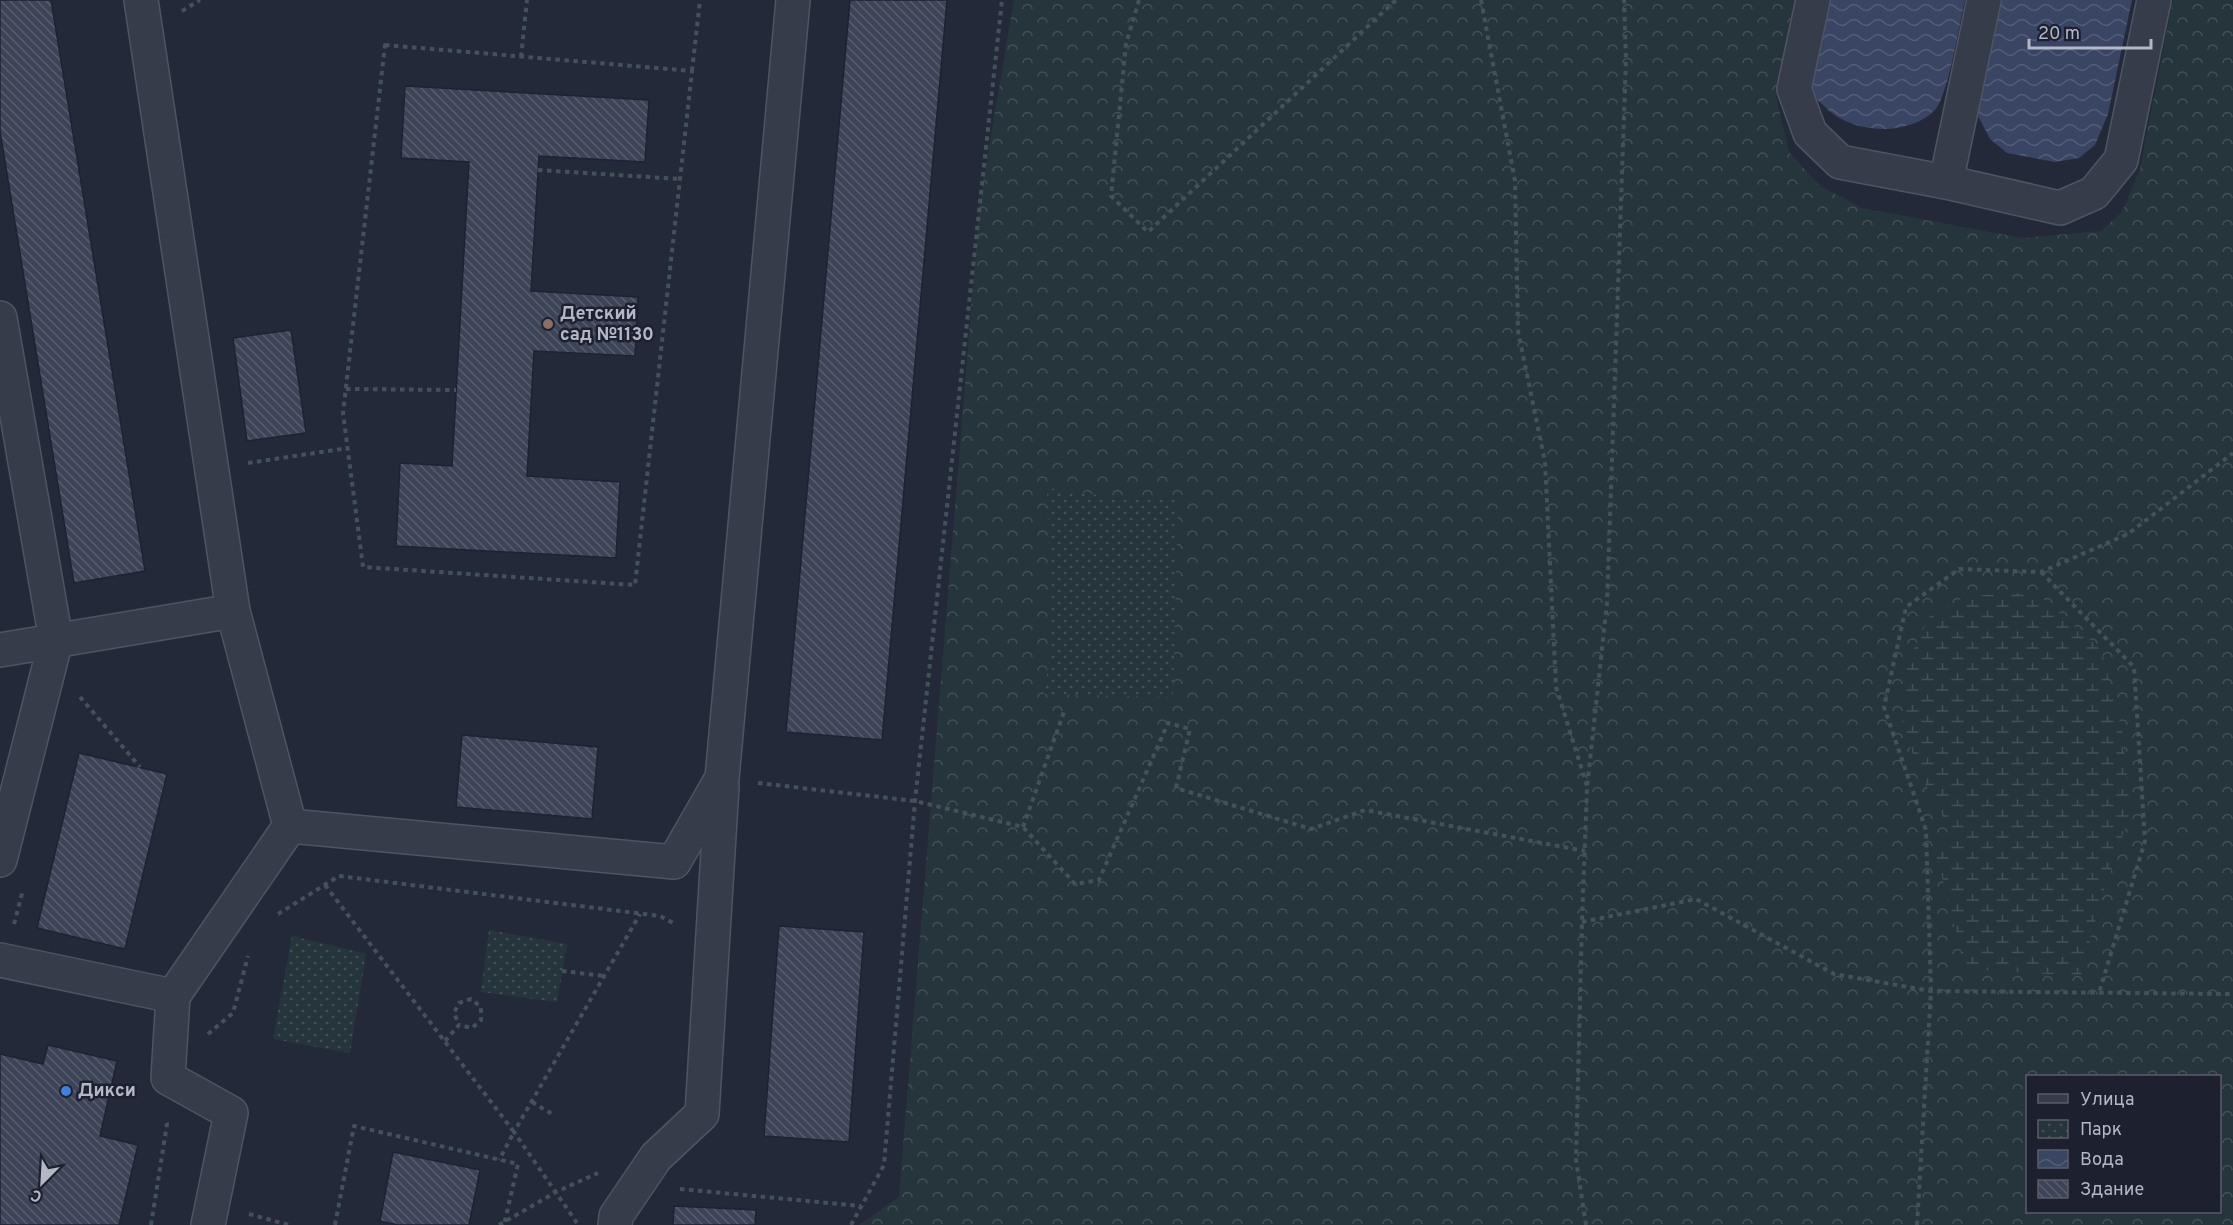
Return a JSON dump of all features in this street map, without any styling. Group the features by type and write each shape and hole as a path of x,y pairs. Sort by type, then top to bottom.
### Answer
{"lane":[{"path":"141,0 233,611 290,826 173,996 168,1078 231,1113 208,1225"},
{"path":"615,1225 616,1216 657,1157 702,1114 722,778 793,0"},
{"path":"1813,0 1794,89 1810,133 1840,162 1946,182 2060,208 2094,193 2121,160 2154,0"},
{"path":"1946,182 1984,0"},
{"path":"0,318 56,640 0,860"},
{"path":"0,650 233,611"},
{"path":"290,826 674,862 722,778"},
{"path":"6,946 173,996"}],"path":[{"path":"176,15 200,0"},
{"path":"521,57 527,0"},
{"path":"692,71 385,45 343,413 363,567 635,585 700,0"},
{"path":"851,1225 884,1165 915,801 1002,0"},
{"path":"1139,0 1126,44 1111,196 1148,232 1396,0"},
{"path":"1481,0 1515,181 1518,331 1545,462 1556,687 1587,788"},
{"path":"1586,1225 1576,1160 1582,922 1587,788 1607,603 1626,59 1624,0"},
{"path":"538,170 680,179"},
{"path":"346,389 456,390"},
{"path":"240,464 348,448"},
{"path":"1917,1225 1931,991 1926,830 1884,707 1906,607 1959,569 2041,572 2128,534 2233,453"},
{"path":"2041,572 2134,667 2145,841 2099,993"},
{"path":"75,692 140,767"},
{"path":"1023,827 1065,709"},
{"path":"722,778 915,801 1023,827 1076,884 1099,880 1168,723 1190,729 1176,788 1311,829 1365,810 1585,851"},
{"path":"276,915 339,876 660,916 682,928"},
{"path":"325,885 514,1132 579,1225"},
{"path":"6,946 24,886"},
{"path":"1582,922 1696,899 1834,974 1931,991 2233,994"},
{"path":"499,1160 640,914"},
{"path":"206,1036 233,1013 250,949"},
{"path":"562,971 604,976"},
{"path":"471,999 481,1007 481,1020 472,1028 459,1025 454,1012 459,1003 471,999"},
{"path":"445,1041 459,1025"},
{"path":"532,1102 552,1114"},
{"path":"151,1225 167,1124 161,1113"},
{"path":"335,1225 354,1126 518,1164 504,1223"},
{"path":"499,1225 556,1192 606,1169"},
{"path":"638,1185 861,1206"},
{"path":"241,1212 289,1225"}],"green space":[{"path":"1014,0 1795,0 1776,97 1789,152 1820,186 1862,208 2022,238 2101,231 2122,212 2140,169 2173,0 2233,0 2233,1225 859,1225 899,1197 980,200"},
{"path":"1047,488 1128,499 1178,497 1173,697 1044,694 1051,645"},
{"path":"2035,592 2101,649 2122,731 2131,811 2101,899 2081,976 1966,969 1936,854 1956,841 1922,778 1902,725 1907,663 1929,617 1966,596"},
{"path":"489,930 567,944 557,1002 481,992"},
{"path":"292,936 366,954 350,1053 273,1039"}],"water":[{"path":"1825,0 1965,0 1949,75 1935,110 1924,119 1910,125 1880,129 1850,123 1837,117 1818,100 1814,95 1812,74"},
{"path":"2000,0 2132,0 2108,114 2095,145 2079,158 2055,162 2007,153 1990,139 1978,116 1981,88"}],"building":[{"path":"0,0 51,0 145,571 74,583 0,131"},
{"path":"850,0 947,0 882,740 786,732"},
{"name":"Детский сад №1130","path":"405,86 649,100 645,162 539,156 531,291 638,297 635,356 534,351 527,476 620,482 616,558 396,546 400,463 452,466 469,162 401,158"},
{"path":"291,330 306,433 247,441 233,338"},
{"path":"462,735 598,747 592,819 456,807"},
{"path":"79,753 167,774 125,949 37,928"},
{"path":"779,926 864,932 849,1142 764,1136"},
{"path":"48,1045 117,1061 100,1136 138,1145 119,1225 0,1225 0,1054 43,1064"},
{"path":"393,1152 480,1170 469,1225 398,1225 380,1221"},
{"path":"674,1206 756,1210 755,1225 673,1225"}],"place":[{"name":"Детский сад №1130","path":"548,324"},
{"name":"Дикси","path":"66,1091"}]}
